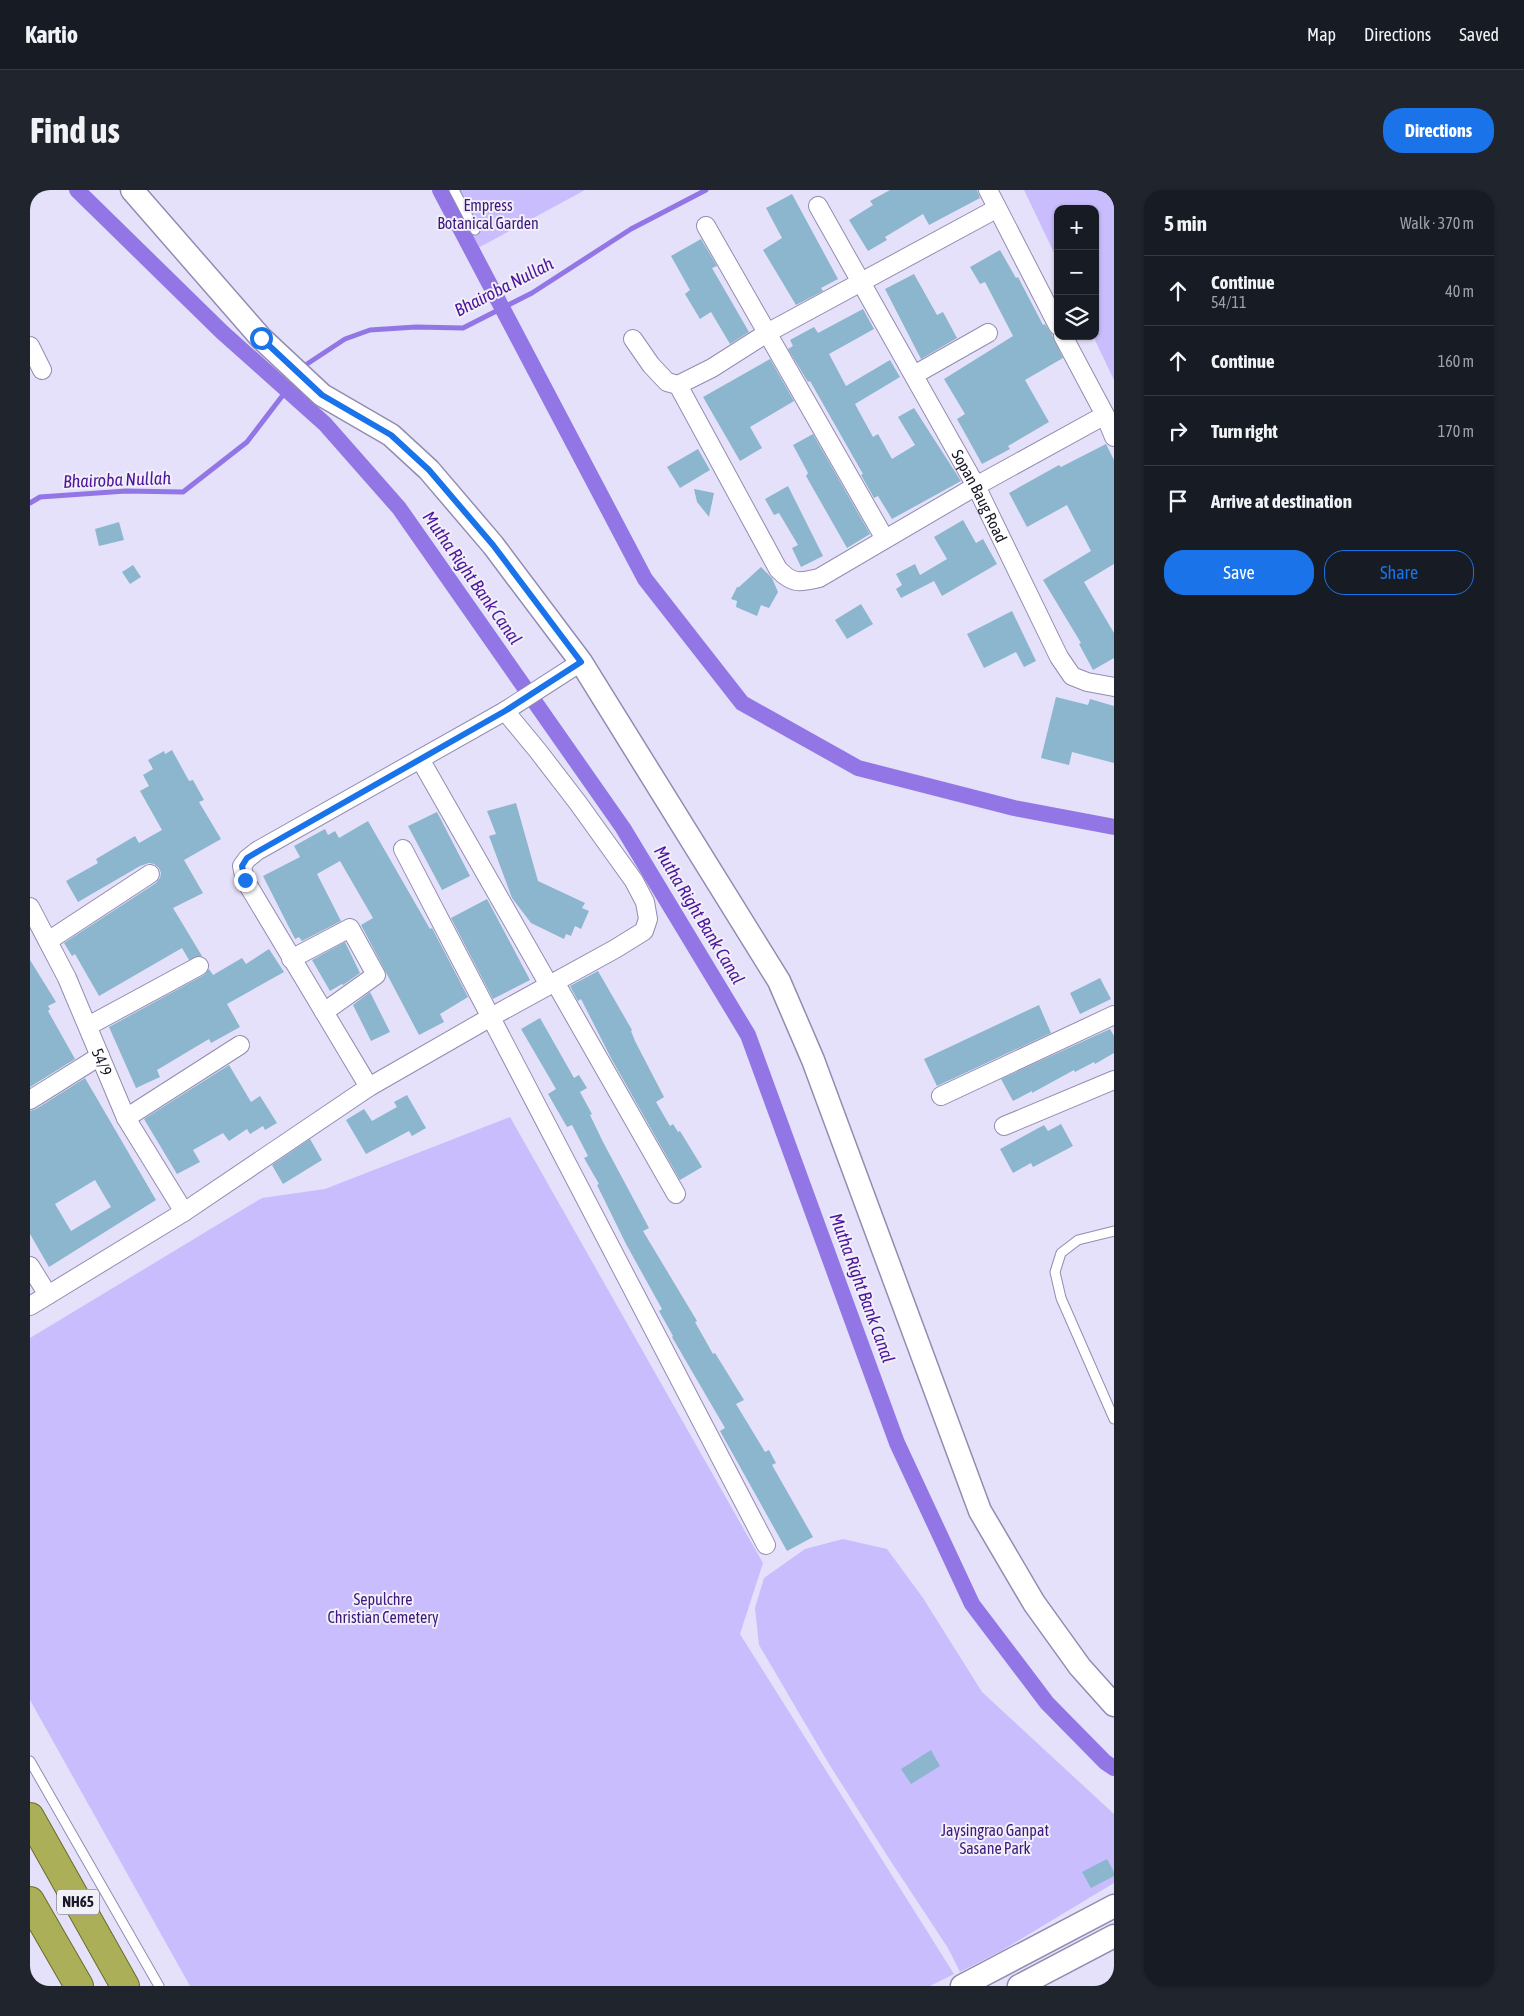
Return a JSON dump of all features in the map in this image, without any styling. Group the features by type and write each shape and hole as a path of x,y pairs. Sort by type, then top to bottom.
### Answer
{"highway":[{"name":"NH65","path":"30,1817 125,1986"},
{"name":"NH65","path":"30,1901 78,1986"}],"street":[{"path":"132,190 261,338 322,395 391,435 429,470 493,545 780,981 813,1060 980,1511 1034,1603 1080,1667 1114,1705"},
{"path":"988,190 996,209 1054,318"},
{"name":"Sopan Baug Road","path":"818,206 976,486 1064,664 1072,676 1086,682 1114,687"},
{"path":"633,339 651,365 667,382 678,385 712,368 767,332 996,209"},
{"path":"706,226 885,539"},
{"path":"914,375 988,333"},
{"path":"1065,340 1114,437"},
{"path":"30,346 42,370"},
{"path":"678,385 778,570 789,580 804,582 819,578 976,486 1105,416"},
{"path":"370,1087 245,880 242,866 247,858 257,852 510,707 573,668"},
{"path":"30,1306 184,1212 370,1087 491,1016 644,931 648,919 647,910 634,880 561,781 510,707"},
{"path":"420,759 676,1194"},
{"path":"403,849 766,1545"},
{"path":"48,941 150,874"},
{"name":"54/9","path":"30,907 35,926 48,941 88,1026 126,1118 184,1212"},
{"path":"292,959 350,928 376,975 324,1012"},
{"path":"88,1026 199,966"},
{"path":"940,1096 1114,1015"},
{"path":"126,1118 240,1045"},
{"path":"30,1100 100,1056"},
{"path":"1004,1126 1114,1080"},
{"path":"30,1266 48,1295"},
{"path":"974,1983 1114,1906"},
{"path":"1019,1986 1114,1936"}],"lane":[{"path":"454,190 475,230"},
{"path":"1114,1231 1078,1240 1061,1253 1055,1272 1061,1298 1114,1419"},
{"path":"30,1761 159,1986"}],"green space":[{"name":"Empress Botanical Garden","path":"448,190 585,190 478,248"},
{"path":"1024,190 1114,190 1114,380 1095,340 1099,340 1099,205 1054,205 1054,253"},
{"name":"Sepulchre Christian Cemetery","path":"510,1117 763,1563 740,1634 954,1974 930,1986 190,1986 30,1700 30,1338 262,1198 325,1189"},
{"name":"Jaysingrao Ganpat Sasane Park","path":"843,1539 887,1549 923,1598 982,1692 1114,1814 1114,1883 1001,1951 960,1972 948,1948 829,1764 759,1645 755,1608 764,1578 805,1549"}],"building":[{"path":"890,190 977,190 980,198 929,225 923,214 885,237 887,240 868,251 849,220 873,205 870,201"},
{"path":"792,194 838,279 821,288 823,291 796,305 763,250 782,238 766,208"},
{"path":"701,239 717,266 712,268 749,332 730,344 711,312 700,319 685,294 690,290 671,256"},
{"path":"1000,250 1016,278 1018,277 1043,325 1045,324 1052,335 1063,358 1025,380 1049,422 1008,446 1010,449 982,464 957,419 965,414 944,379 1013,336 985,282 980,284 970,267"},
{"path":"914,274 937,315 943,312 957,338 921,359 885,289"},
{"path":"863,309 874,329 829,354 846,386 890,360 900,377 855,404 873,437 878,434 892,459 915,445 898,417 914,408 961,481 892,519 878,496 874,498 861,475 863,474 810,381 808,382 788,349 793,346 790,340 814,327 818,333"},
{"path":"770,359 794,401 750,427 762,448 740,461 703,397"},
{"path":"813,434 870,534 847,548 806,476 808,473 793,445"},
{"path":"1106,444 1114,460 1114,564 1084,582 1114,633 1114,658 1093,670 1079,644 1081,643 1043,580 1091,551 1067,505 1027,527 1009,493 1059,465 1061,467"},
{"path":"698,449 710,470 680,488 667,467"},
{"path":"788,486 823,556 801,567 792,548 798,545 779,513 774,515 765,499"},
{"path":"694,489 714,493 709,517 697,502"},
{"path":"963,520 976,543 983,539 997,564 942,596 934,581 901,598 896,589 902,585 896,574 915,564 920,575 947,559 934,537"},
{"path":"119,522 124,540 99,546 95,529"},
{"path":"133,565 141,577 130,584 122,572"},
{"path":"761,567 772,578 778,592 769,608 761,605 757,616 736,607 737,601 731,599 737,587"},
{"path":"861,604 873,624 847,639 835,620"},
{"path":"1012,611 1036,661 1024,667 1016,652 984,668 967,634"},
{"path":"1056,697 1088,705 1090,699 1114,706 1114,763 1072,752 1069,765 1041,758"},
{"path":"172,750 189,781 193,780 204,800 199,802 221,839 184,860 203,893 173,908 202,956 189,960 182,948 99,996 75,954 72,956 64,943 156,883 161,873 154,864 149,863 140,866 78,902 66,881 98,863 96,859 135,836 139,843 162,830 140,791 149,786 143,775 153,769 148,760 164,751 165,754"},
{"path":"516,803 538,881 585,903 582,908 589,911 581,929 575,926 571,936 566,934 564,939 531,923 512,898 489,836 496,834 487,811"},
{"path":"437,812 470,876 442,890 408,826"},
{"path":"368,821 430,929 432,928 468,997 440,1014 444,1022 419,1035 361,925 373,918 340,861 317,874 341,921 302,941 299,937 295,939 263,876 300,857 294,846 325,829 328,835 335,831 339,838"},
{"path":"487,899 530,980 493,999 451,918"},
{"path":"345,942 360,973 343,985 330,991 312,960"},
{"path":"269,949 284,972 227,1004 240,1027 211,1043 209,1039 157,1070 160,1077 136,1088 109,1027 204,975 209,969 213,975 242,958 246,964"},
{"path":"30,960 56,1002 48,1006 50,1009 48,1011 75,1059 30,1087"},
{"path":"598,971 632,1030 635,1041 664,1097 656,1102 670,1126 673,1124 678,1132 680,1131 702,1167 680,1180 611,1058 581,999 578,1001 570,986"},
{"path":"1100,978 1111,999 1080,1014 1070,993"},
{"path":"370,992 390,1032 371,1041 353,1005"},
{"path":"1039,1005 1051,1033 937,1086 924,1059"},
{"path":"540,1018 574,1078 579,1075 587,1088 580,1092 592,1114 590,1115 603,1142 649,1228 643,1231 697,1321 695,1322 713,1354 715,1353 744,1400 736,1404 765,1452 769,1450 776,1463 772,1465 813,1537 787,1551 720,1431 725,1428 672,1337 659,1311 662,1309 626,1244 597,1185 599,1184 584,1158 588,1156 572,1125 567,1127 548,1094 556,1089 521,1029"},
{"path":"1110,1029 1114,1036 1114,1053 1095,1064 1094,1062 1075,1072 1074,1070 1013,1101 1001,1079"},
{"path":"229,1065 251,1102 260,1096 277,1123 265,1130 263,1126 250,1134 247,1129 229,1141 223,1133 193,1150 200,1162 177,1174 144,1119"},
{"path":"85,1078 156,1200 49,1267 30,1234 30,1111","holes":["95,1180 111,1207 71,1231 55,1204"]},
{"path":"407,1095 426,1128 412,1136 409,1131 366,1154 346,1120 364,1109 372,1121 397,1107 394,1102"},
{"path":"1061,1124 1073,1146 1033,1167 1031,1163 1013,1173 1000,1149 1044,1125 1048,1131"},
{"path":"310,1139 322,1160 283,1184 272,1165"},
{"path":"931,1750 940,1766 911,1784 901,1769"},
{"path":"1107,1859 1114,1872 1114,1876 1091,1888 1082,1872"}],"waterway":[{"name":"Mutha Right Bank Canal","path":"77,190 222,332 325,424 399,508 623,828 748,1035 897,1443 972,1604 1047,1703 1105,1762 1114,1768"},
{"path":"440,190 645,579 742,703 858,768 1014,808 1114,827"},
{"name":"Bhairoba Nullah","path":"303,369 307,364 345,339 370,330 416,327 463,328 532,293 631,229 706,190"},
{"name":"Bhairoba Nullah","path":"30,503 40,497 126,491 183,492 247,442 296,378"}],"route":[{"path":"245,880 242,866 247,858 505,711 581,662 493,545 429,470 391,435 322,395 261,338"}]}
